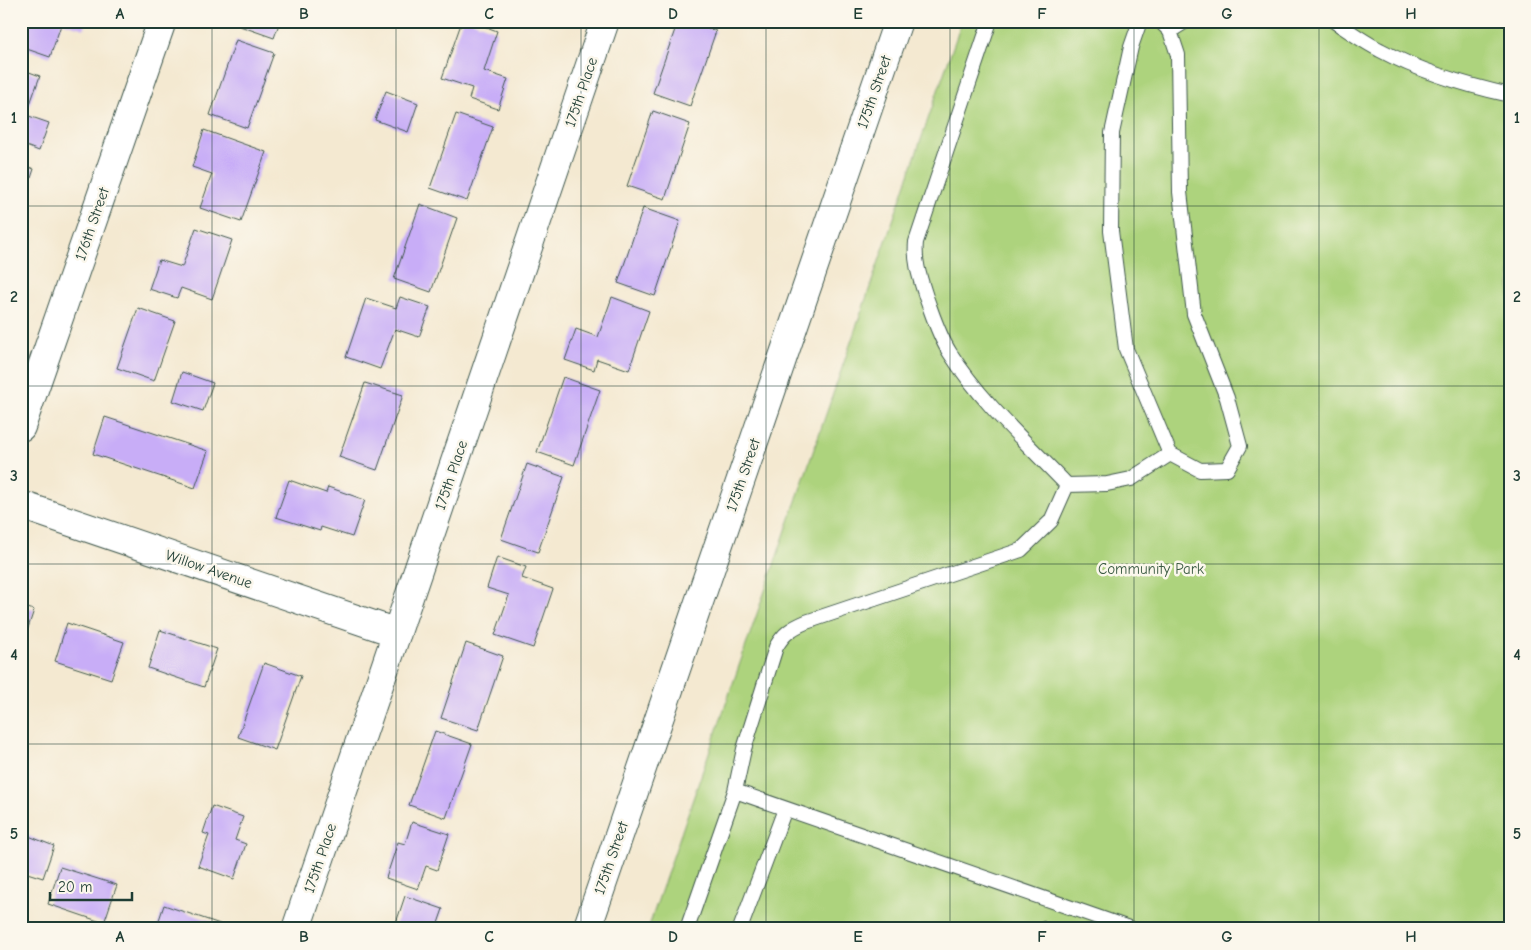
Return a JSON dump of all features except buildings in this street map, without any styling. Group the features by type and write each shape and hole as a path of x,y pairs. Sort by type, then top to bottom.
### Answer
{"street":[{"name":"176th Street","path":"21,427 162,21"},
{"name":"175th Place","path":"296,929 605,21"},
{"name":"175th Street","path":"587,929 898,21"},
{"name":"Willow Avenue","path":"21,505 397,633"}],"lane":[{"path":"990,21 916,242 914,254 916,269 938,330 950,353 972,383 1021,439 1067,485 1107,484 1131,479 1170,454"},
{"path":"1140,21 1131,47 1112,134 1110,231 1126,349 1170,454 1200,470 1227,469 1240,446 1227,398 1194,314 1180,192 1178,56 1165,26 1186,21"},
{"path":"1334,21 1379,50 1424,70 1453,82 1510,95"},
{"path":"687,929 734,791 744,749 776,646 781,637 792,628 806,622 1021,550 1051,522 1067,485"},
{"path":"734,791 1132,929"},
{"path":"740,929 785,809"}],"green space":[{"name":"Community Park","path":"962,21 1510,21 1510,929 648,929"}]}
